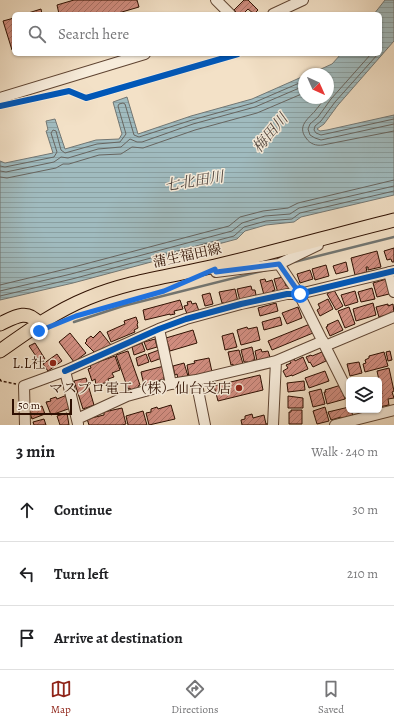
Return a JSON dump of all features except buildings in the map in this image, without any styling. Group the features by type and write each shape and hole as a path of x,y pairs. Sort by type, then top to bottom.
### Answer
{"main road":[{"name":"蒲生福田線","path":"0,351 38,323 89,297 147,280 214,267 394,220"},
{"path":"0,324 19,315 35,318 38,323"}],"street":[{"path":"216,0 228,12"},
{"path":"277,12 303,0"},
{"path":"0,98 138,56"},
{"path":"214,267 216,272 279,264 318,245 318,240"},
{"path":"279,264 300,294 346,388"},
{"path":"25,425 24,386 65,371 159,329 186,319 241,304 286,294 300,294 391,272 394,292"},
{"path":"65,371 78,422 127,396 171,384 196,380 276,361 394,317"},
{"path":"159,329 171,384"},
{"path":"273,425 276,361"},
{"path":"196,380 205,425"},
{"path":"334,425 359,414 394,410"}],"path":[{"path":"70,318 164,291 179,285"},
{"path":"0,381 24,386"}],"water":[{"path":"385,0 394,0 394,41 382,55 382,12 376,12"},
{"path":"339,56 381,56 338,105 324,124 317,129 320,131 327,130 394,115 394,195 301,217 294,222 266,225 245,231 237,239 73,283 0,300 0,161 5,163 53,153 46,131 48,130 46,121 55,119 65,149 96,140 119,139 122,134 113,102 127,97 138,134 191,116 252,99 298,79 298,104 334,104 334,68 323,68 332,64"}],"waterway":[{"path":"294,262 394,237"},
{"path":"74,322 123,306 266,270"}],"cycle path":[{"path":"0,106 69,91 86,98 231,56"},
{"path":"65,371 159,329 186,319 241,304 287,294 299,294 394,271"}],"place":[{"name":"L.L社","path":"53,363"},
{"name":"マスプロ電工（株）仙台支店","path":"239,388"}],"route":[{"path":"39,331 76,316 164,291 215,269 216,272 279,264 300,294"}],"water label":[{"name":"梅田川","path":"270,133"},
{"name":"七北田川","path":"194,181"}]}
